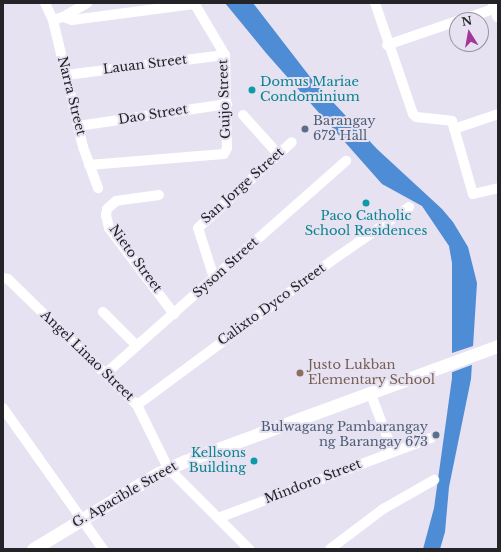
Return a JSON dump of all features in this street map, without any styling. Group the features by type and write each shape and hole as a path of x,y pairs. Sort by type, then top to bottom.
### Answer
{"street":[{"name":"Narra Street","path":"45,3 58,19 66,75 78,126 89,165 98,188"},
{"path":"58,19 86,3"},
{"path":"375,3 387,45 413,114 453,125 498,114"},
{"path":"58,19 72,20 194,4"},
{"name":"Guijo Street","path":"89,165 224,154 227,148 225,55 194,4"},
{"path":"486,12 496,9"},
{"path":"387,45 449,24"},
{"name":"Lauan Street","path":"66,75 225,55"},
{"name":"Dao Street","path":"78,126 227,104"},
{"path":"243,114 278,154"},
{"path":"453,125 473,194 498,188"},
{"name":"San Jorge Street","path":"214,278 198,228 292,142"},
{"name":"Syson Street","path":"105,374 346,161"},
{"name":"Nieto Street","path":"159,194 116,201 107,209 106,215 109,228 174,314"},
{"name":"Calixto Dyco Street","path":"137,405 340,255 409,207"},
{"name":"Angel Linao Street","path":"5,279 137,405 168,468 249,549"},
{"path":"103,312 137,346"},
{"name":"G. Apacible Street","path":"33,549 168,468 370,392 498,346"},
{"path":"370,392 393,452"},
{"path":"3,408 103,549"},
{"name":"Mindoro Street","path":"218,518 431,438"},
{"path":"330,549 383,509 434,480"}],"water":[{"path":"225,3 253,3 314,82 377,149 442,209 453,222 468,247 477,283 471,379 449,487 445,532 440,549 423,549 434,508 452,378 452,263 449,246 422,206 382,184 266,53"}],"pier":[{"path":"476,345 474,364 450,373 449,354"}],"place":[{"name":"Domus Mariae Condominium","path":"252,90"},
{"name":"Barangay 672 Hall","path":"305,129"},
{"name":"Paco Catholic School Residences","path":"366,203"},
{"name":"Justo Lukban Elementary School","path":"300,373"},
{"name":"Bulwagang Pambarangay ng Barangay 673","path":"436,435"},
{"name":"Kellsons Building","path":"254,461"}]}
